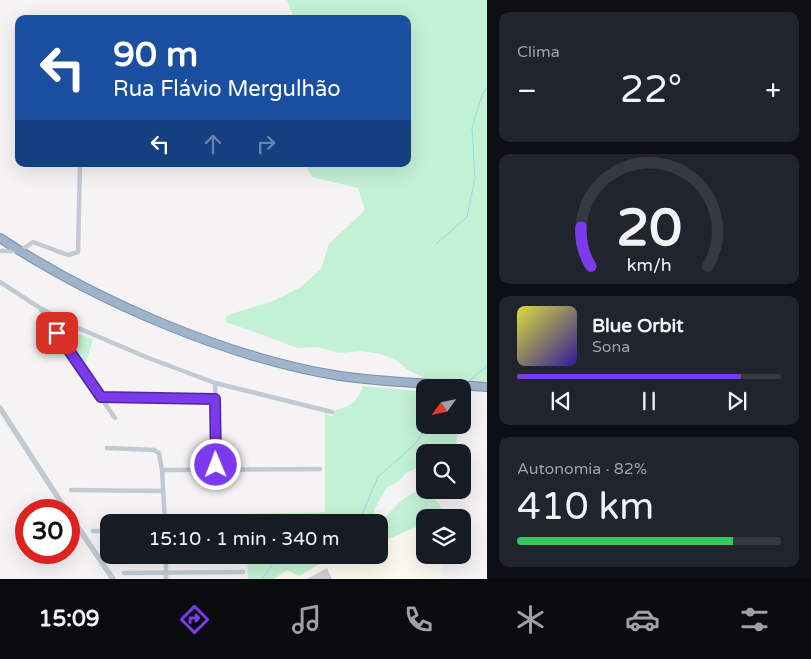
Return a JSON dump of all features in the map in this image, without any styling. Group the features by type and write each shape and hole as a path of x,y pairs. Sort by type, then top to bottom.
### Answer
{"highway":[{"path":"0,238 20,251 112,301 225,346 271,360 338,375 399,383 487,387"}],"street":[{"path":"0,251 20,251 33,242 68,255 78,252 80,167"},
{"path":"0,282 40,308 78,328 216,383 332,412"},
{"path":"40,308 115,418"},
{"path":"66,346 69,337 78,328"},
{"path":"216,383 217,469"},
{"path":"101,397 215,399"},
{"path":"0,408 59,499"},
{"path":"107,448 156,450 160,454 164,514"},
{"path":"162,470 320,469"},
{"path":"71,490 163,491"},
{"path":"80,530 113,579"},
{"path":"93,531 100,531"},
{"path":"124,573 166,576 243,572"}],"shaded area":[{"path":"416,527 416,564 442,564 441,579 274,579 287,570 299,576 319,564 388,564 388,539"}],"green space":[{"path":"287,0 487,0 487,381 427,379 408,370 396,360 381,354 361,351 339,353 318,347 298,348 226,322 226,317 231,314 273,301 301,287 321,269 329,244 365,210 358,188 312,177 307,167 411,167 411,15 293,15"},
{"path":"80,334 93,339 85,366 72,346 73,338"},
{"path":"363,386 416,391 416,434 458,434 456,444 416,444 416,468 406,473 400,480 386,488 374,510 376,514 246,514 325,512 325,413 332,417 335,410 353,403"},
{"path":"416,493 416,499 434,499 441,509 416,509 416,527 388,539 388,514 406,497"},
{"path":"247,564 319,564 299,576 287,570 274,579 248,579"}],"building":[{"path":"327,568 332,579 307,579"}],"waterway":[{"path":"436,244 467,217 475,178 472,128 482,95 487,88"},
{"path":"471,379 487,366"},
{"path":"362,514 378,477 416,443 422,434"},
{"path":"263,578 272,564"}],"route":[{"path":"57,333 101,397 215,399 216,465"}]}
